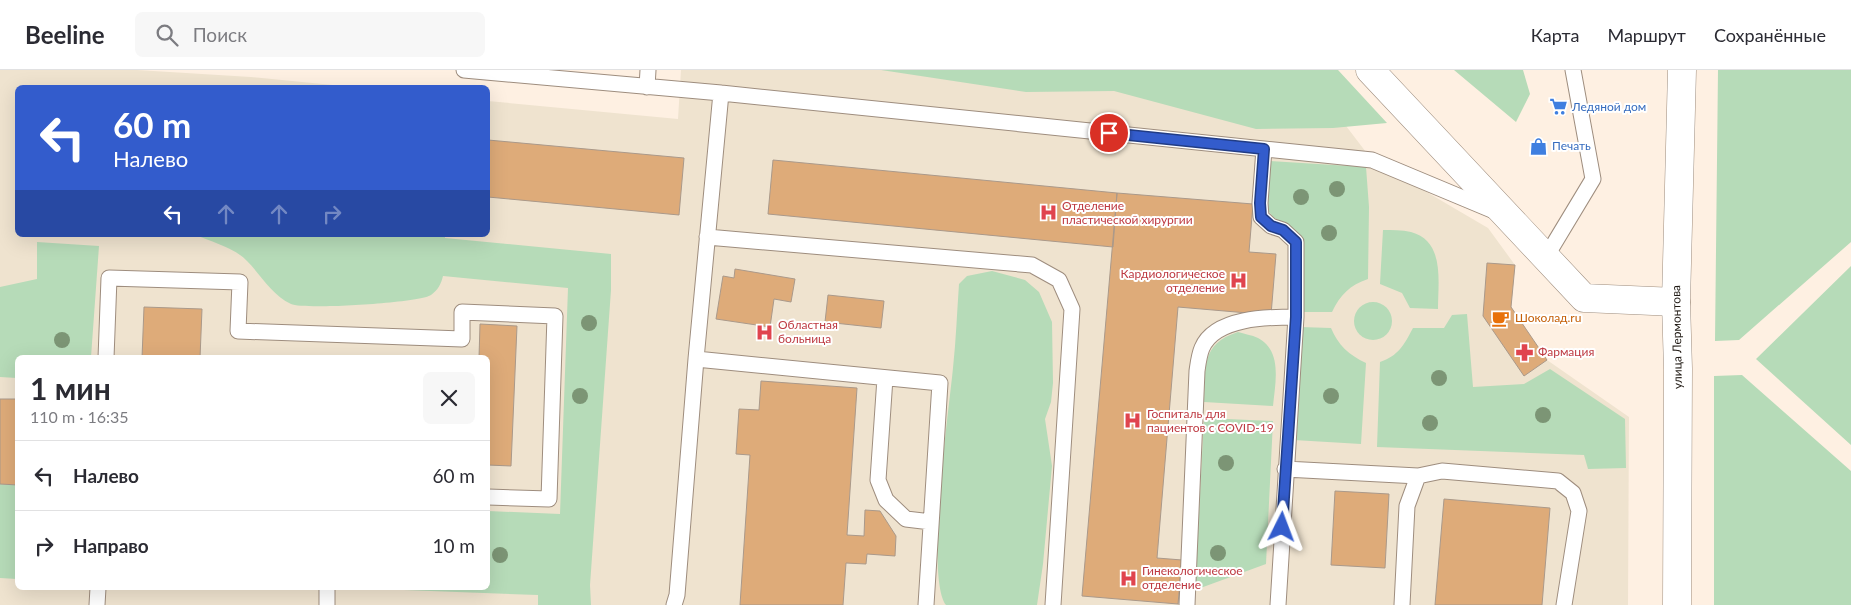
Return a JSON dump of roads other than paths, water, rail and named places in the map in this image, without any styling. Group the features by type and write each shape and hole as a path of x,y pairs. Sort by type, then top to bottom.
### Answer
{"main road":[{"path":"1370,70 1584,298 1676,302"},
{"name":"улица Лермонтова","path":"1677,605 1678,369 1676,302 1682,70"}],"lane":[{"path":"464,70 721,93 1372,160 1509,217"},
{"path":"647,87 648,70"},
{"path":"1546,257 1593,179 1574,70"},
{"path":"674,605 677,595 696,359 721,93"},
{"path":"1264,149 1260,203 1261,217 1271,226 1283,230 1296,242 1296,317 1277,605 1288,605"},
{"path":"707,237 1032,265 1059,280 1072,309 1053,605"},
{"path":"106,355 109,278 240,282 238,330 462,339 462,312 555,316 549,499 490,497"},
{"path":"1187,605 1197,371 1202,347 1215,333 1234,324 1258,318 1296,317"},
{"path":"696,359 940,384 926,605"},
{"path":"885,378 878,480 886,500 906,518 931,522"},
{"path":"1285,469 1418,476 1442,471 1558,480 1573,493 1579,511 1564,605"},
{"path":"1402,605 1407,506 1418,476"},
{"path":"97,605 98,590"},
{"path":"327,590 327,605"}],"place":[{"name":"Ледяной дом","path":"1558,107"},
{"name":"Печать","path":"1538,146"},
{"name":"Отделение пластической хирургии","path":"1048,213"},
{"name":"Кардиологическое отделение","path":"1239,281"},
{"name":"Шоколад.ru","path":"1501,318"},
{"name":"Областная больница","path":"764,332"},
{"name":"Фармация","path":"1524,352"},
{"name":"Госпиталь для пациентов с COVID-19","path":"1133,421"},
{"name":"Гинекологическое отделение","path":"1128,578"}]}
